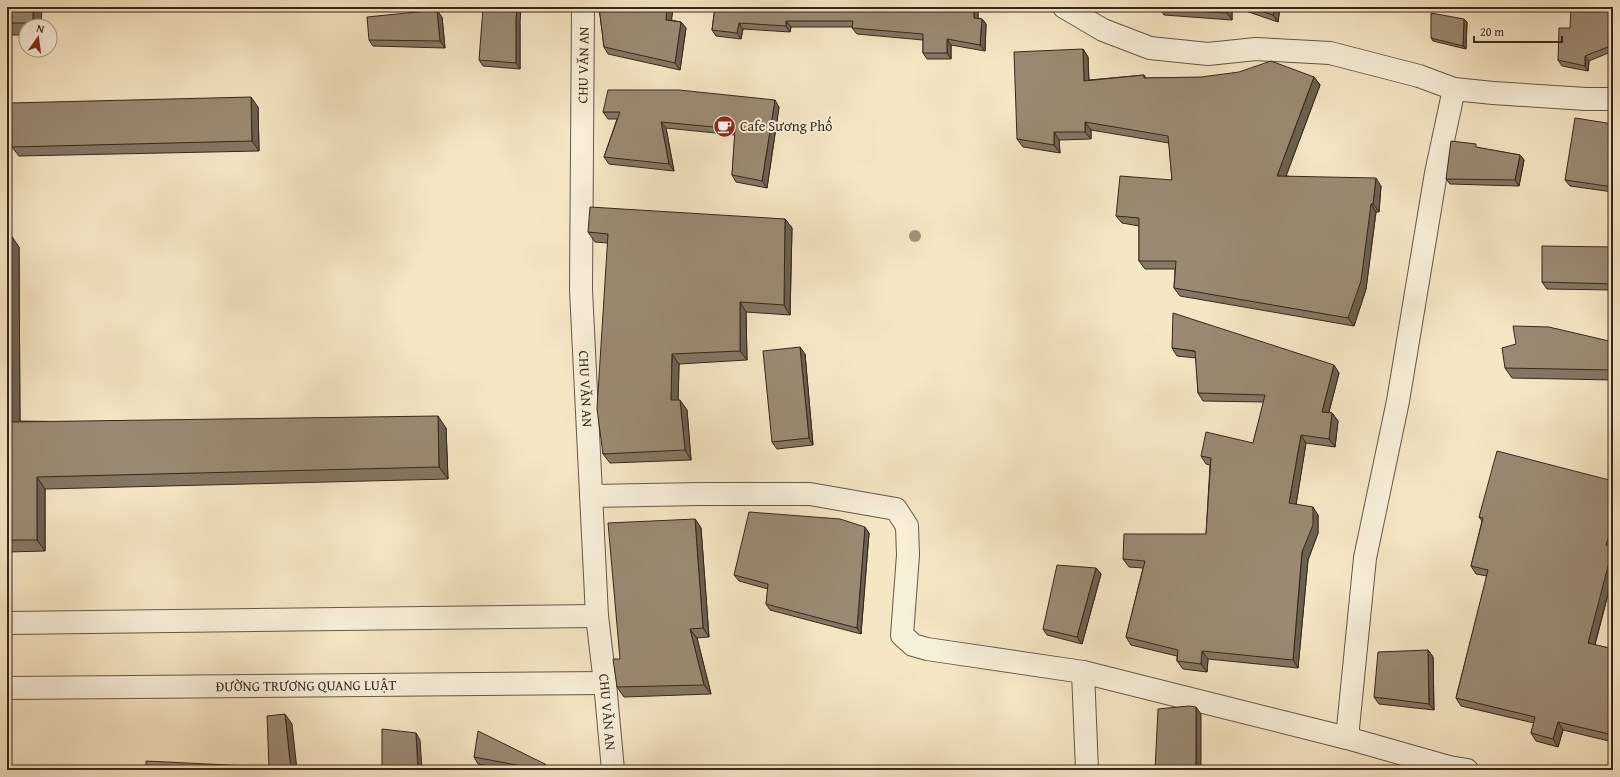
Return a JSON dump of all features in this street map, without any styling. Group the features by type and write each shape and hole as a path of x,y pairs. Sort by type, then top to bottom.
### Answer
{"street":[{"name":"CHU VĂN AN","path":"583,7 580,290 597,616 613,770"},
{"path":"1064,7 1103,30 1150,48 1208,54 1256,49 1330,53 1419,76 1454,88 1493,93 1586,99 1613,99"},
{"path":"1347,738 1366,558 1398,401 1436,173 1454,88"},
{"path":"591,496 810,494 896,509 907,526 908,555 902,635 913,645 927,649 1083,672 1347,738 1467,770"},
{"path":"7,623 597,616"},
{"path":"1083,672 1087,770"},
{"name":"ĐƯỜNG TRƯƠNG QUANG LUẬT","path":"7,688 605,683"}],"building":[{"path":"7,7 33,7 33,18 18,18 18,23 7,23"},
{"path":"493,7 517,7 516,63 479,60 483,8 493,9"},
{"path":"599,7 667,7 666,20 681,22 675,63 604,47"},
{"path":"715,7 974,7 974,18 982,19 980,45 947,39 947,53 923,53 923,34 852,28 853,21 786,21 786,26 739,23 737,33 712,30"},
{"path":"1160,7 1227,7 1227,13 1160,9"},
{"path":"1249,7 1275,7 1273,15"},
{"path":"1571,7 1613,7 1613,45 1585,56 1585,66 1558,60 1559,28 1570,28"},
{"path":"437,10 440,41 369,40 367,17"},
{"path":"1431,13 1464,19 1463,46 1431,38"},
{"path":"1083,49 1084,81 1144,75 1144,78 1201,77 1239,72 1271,61 1314,77 1277,176 1376,178 1373,204 1371,204 1361,281 1348,318 1174,288 1176,261 1139,261 1139,218 1116,216 1120,176 1172,180 1168,136 1085,122 1085,132 1054,132 1054,145 1017,139 1014,52"},
{"path":"608,90 679,90 775,100 762,181 732,175 735,129 661,122 669,164 604,157 620,112 603,112"},
{"path":"251,97 252,141 12,147 11,103"},
{"path":"1575,118 1613,124 1613,187 1565,180"},
{"path":"1451,141 1476,144 1476,147 1520,155 1515,180 1446,179"},
{"path":"590,207 785,219 784,305 740,302 740,351 672,354 671,400 680,400 685,450 603,454 597,409 608,234 588,232"},
{"path":"7,235 11,235 11,422 438,416 439,467 37,477 37,540 7,540"},
{"path":"1542,246 1613,247 1613,284 1542,282"},
{"path":"1173,313 1334,365 1322,412 1332,413 1329,439 1301,435 1289,503 1313,507 1313,525 1302,552 1293,660 1202,651 1201,664 1177,661 1178,650 1126,637 1145,561 1123,559 1124,534 1206,534 1211,458 1201,456 1206,432 1253,443 1265,395 1198,393 1195,351 1172,348"},
{"path":"1513,326 1549,327 1609,341 1613,343 1613,370 1505,368 1502,348 1516,344"},
{"path":"800,347 809,438 772,442 763,351"},
{"path":"1497,451 1613,481 1613,525 1606,545 1613,547 1588,643 1613,649 1613,735 1558,722 1553,739 1531,733 1535,717 1456,698 1488,570 1471,566 1483,518 1479,517"},
{"path":"749,512 840,519 865,527 857,628 766,604 768,584 734,575"},
{"path":"695,519 703,628 690,629 704,685 617,687 613,659 620,659 608,523"},
{"path":"1057,565 1096,568 1077,637 1043,629"},
{"path":"1428,650 1429,704 1374,697 1378,652"},
{"path":"1189,706 1196,707 1196,770 1155,770 1158,709"},
{"path":"285,714 291,770 146,770 146,761 269,767 267,716"},
{"path":"382,729 416,733 418,770 382,770"},
{"path":"478,731 545,764 543,770 474,757"},
{"path":"1388,766 1411,770 1388,770"}],"place":[{"name":"Cafe Sương Phố","path":"725,126"}]}
